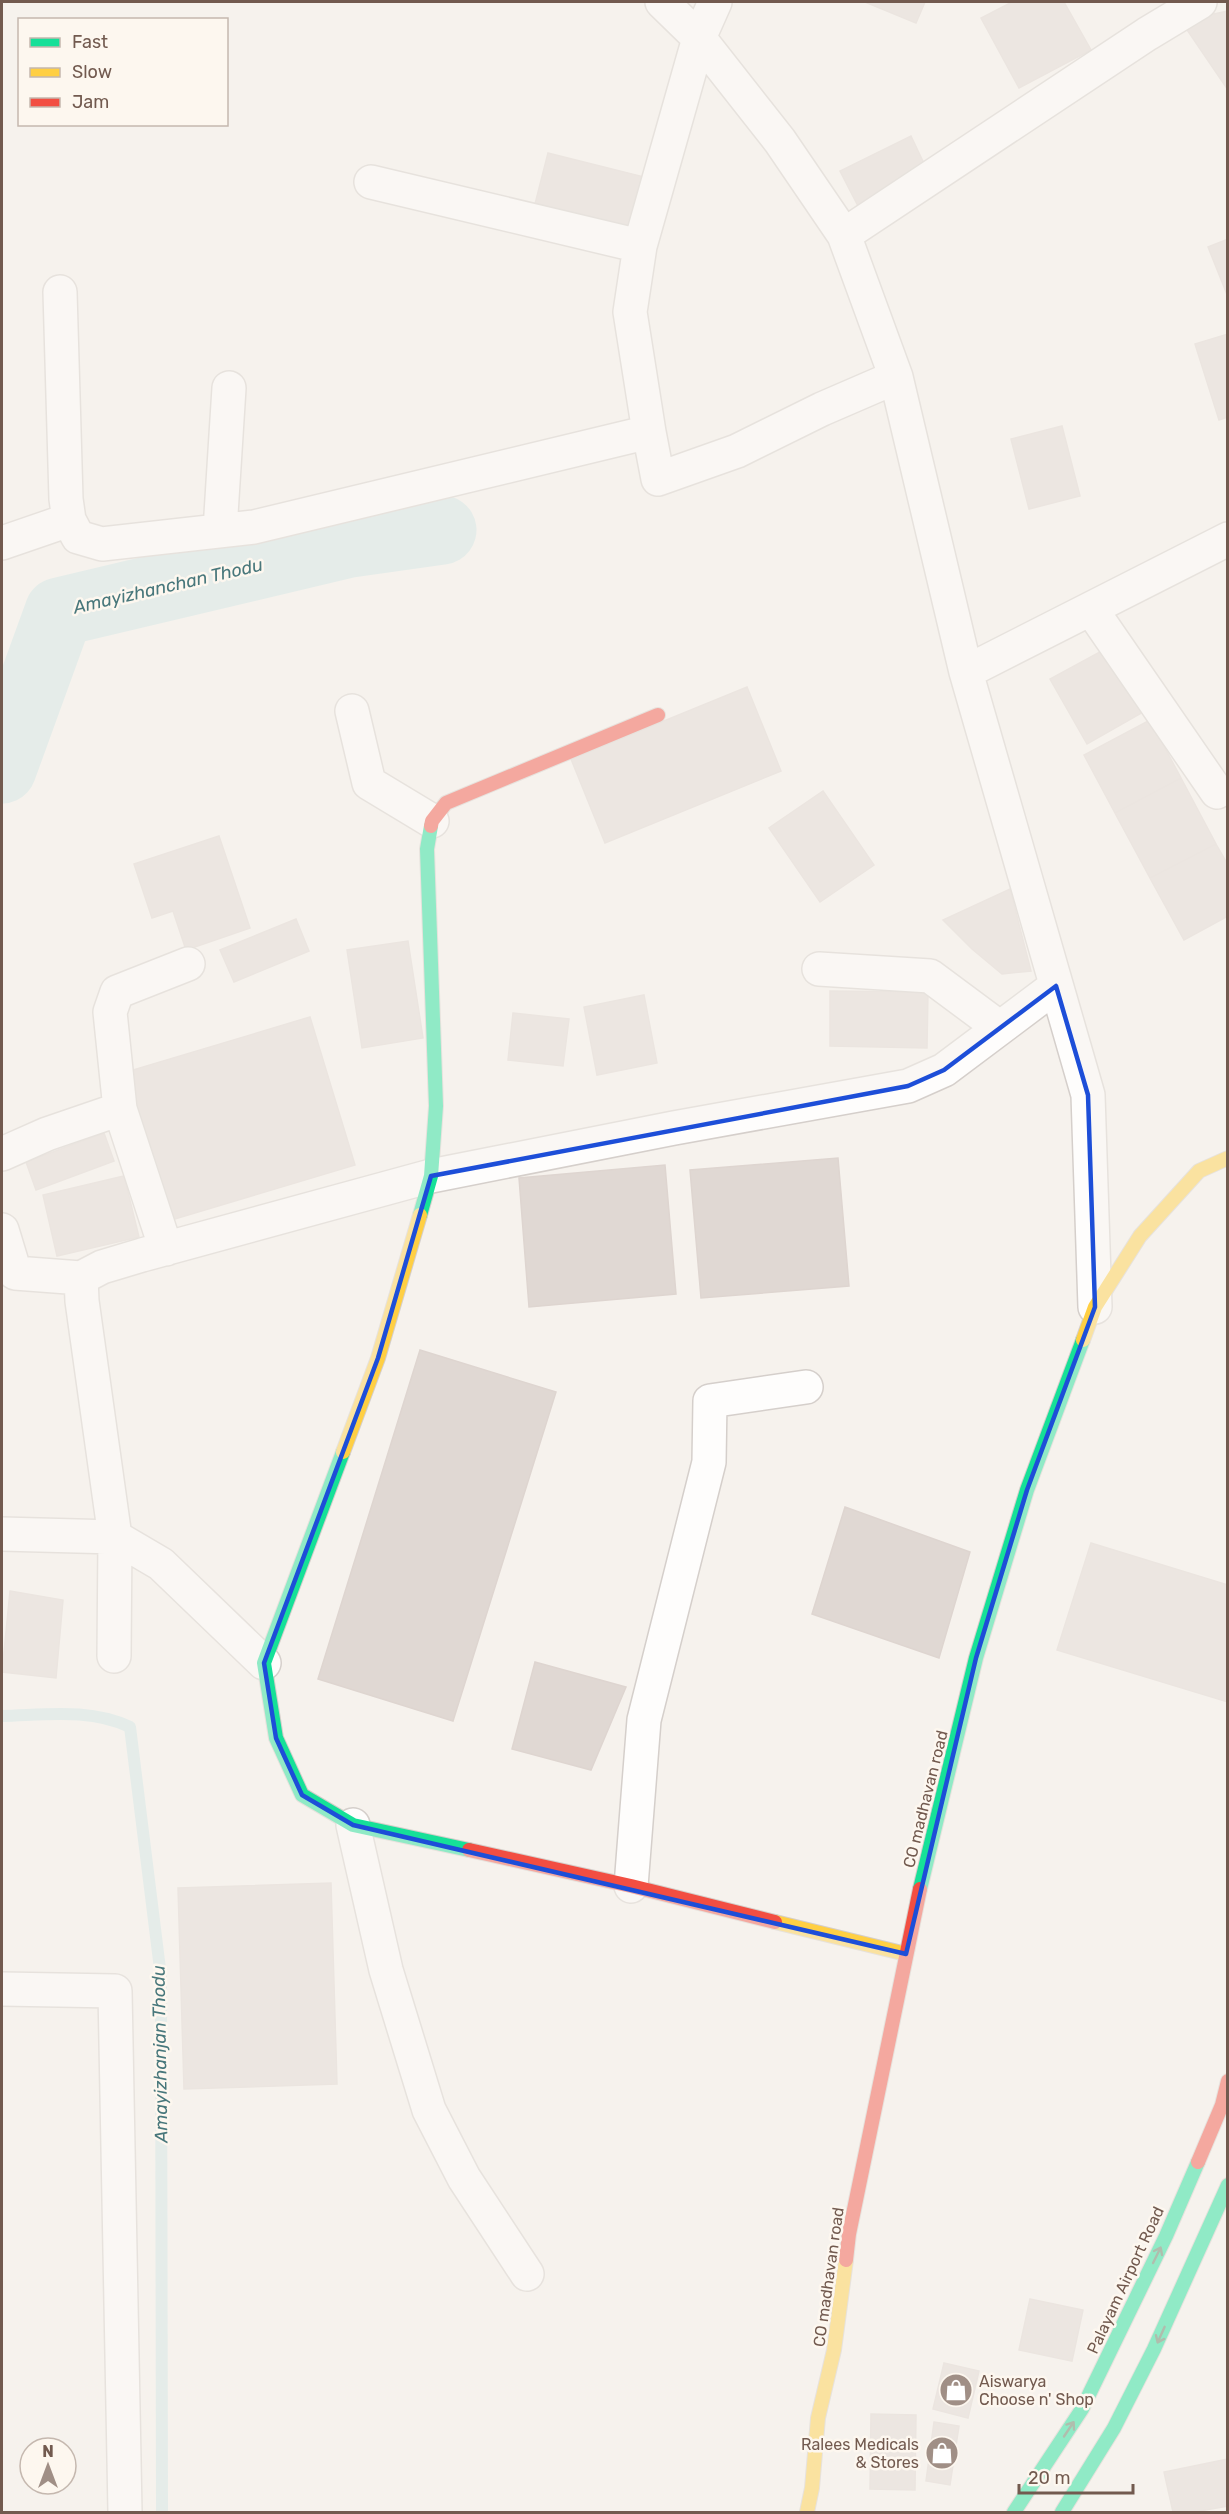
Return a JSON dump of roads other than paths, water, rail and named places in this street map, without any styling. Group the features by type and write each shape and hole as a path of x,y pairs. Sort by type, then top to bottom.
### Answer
{"street":[{"path":"662,2 699,38 780,141 844,235 896,377 966,672 1088,1095 1095,1307"},
{"path":"715,2 699,38 640,246 630,312 658,478 737,451 822,409 896,377"},
{"path":"844,235 1137,40 1200,2"},
{"path":"371,182 640,246"},
{"path":"60,292 66,499 69,520 78,537 102,544 254,526 649,432"},
{"path":"220,530 229,388"},
{"path":"2,543 69,520"},
{"path":"966,672 1227,539"},
{"path":"1091,609 1217,792"},
{"path":"352,711 369,783 432,822"},
{"path":"658,715 446,803 432,822 427,849 435,1106 431,1176 378,1358 264,1663 276,1738 302,1795 352,1825 631,1886 906,1954"},
{"path":"166,1249 120,1109 110,1012 117,992 188,964"},
{"path":"819,969 930,976 1000,1028"},
{"path":"2,1230 15,1273 81,1278 102,1267 431,1176 674,1128 908,1086 944,1070 1056,986"},
{"path":"2,1154 47,1134 120,1109"},
{"name":"CO madhavan road","path":"807,2512 812,2488 818,2418 834,2350 849,2234 927,1854 976,1658 1027,1490 1095,1307 1140,1236 1199,1171 1227,1158"},
{"path":"81,1278 116,1537 114,1656"},
{"path":"631,1886 644,1720 709,1462 710,1401 806,1387"},
{"path":"2,1534 116,1537 161,1564 264,1663"},
{"path":"352,1825 386,1970 429,2110 464,2178 527,2274"},
{"path":"2,1989 116,1991 125,2512"},
{"name":"Palayam Airport Road","path":"1014,2512 1082,2409 1166,2236 1221,2105 1227,2081"},
{"path":"1062,2512 1114,2428 1154,2349 1227,2186"}],"waterway":[{"name":"Amayizhanchan Thodu","path":"2,769 59,612 350,543 442,530"},
{"name":"Amayizhanjan Thodu","path":"2,1716 83,1715 115,1721 130,1727 161,1977 162,2512"}],"place":[{"name":"Aiswarya Choose n' Shop","path":"956,2390"},
{"name":"Ralees Medicals & Stores","path":"942,2453"}]}
